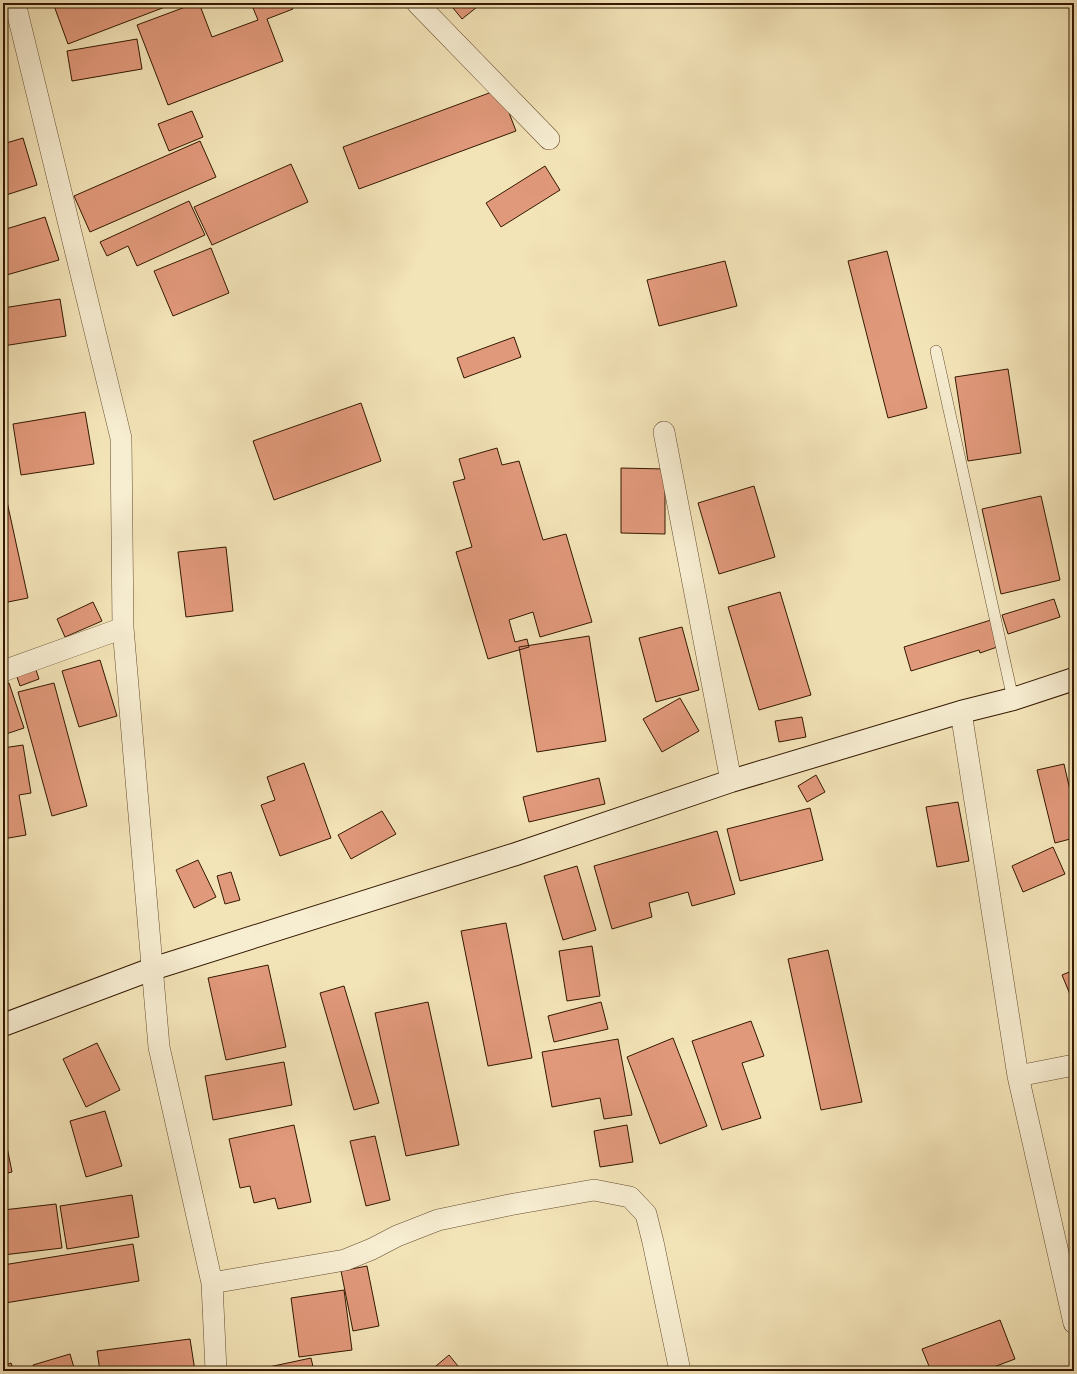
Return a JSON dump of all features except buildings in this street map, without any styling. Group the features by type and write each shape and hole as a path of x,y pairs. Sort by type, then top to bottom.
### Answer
{"street":[{"path":"15,3 121,438 122,628 159,1046 212,1283 216,1371"},
{"path":"417,3 549,139"},
{"path":"664,432 731,781"},
{"path":"3,671 122,628"},
{"path":"3,1024 152,969 516,854 731,781 961,712 1013,699 1074,679"},
{"path":"961,712 1018,1076 1074,1323"},
{"path":"1018,1076 1074,1064"},
{"path":"212,1283 345,1260 372,1249 397,1236 438,1220 509,1205 594,1190 630,1197 646,1214 680,1371"}],"lane":[{"path":"936,351 1013,699"}]}
